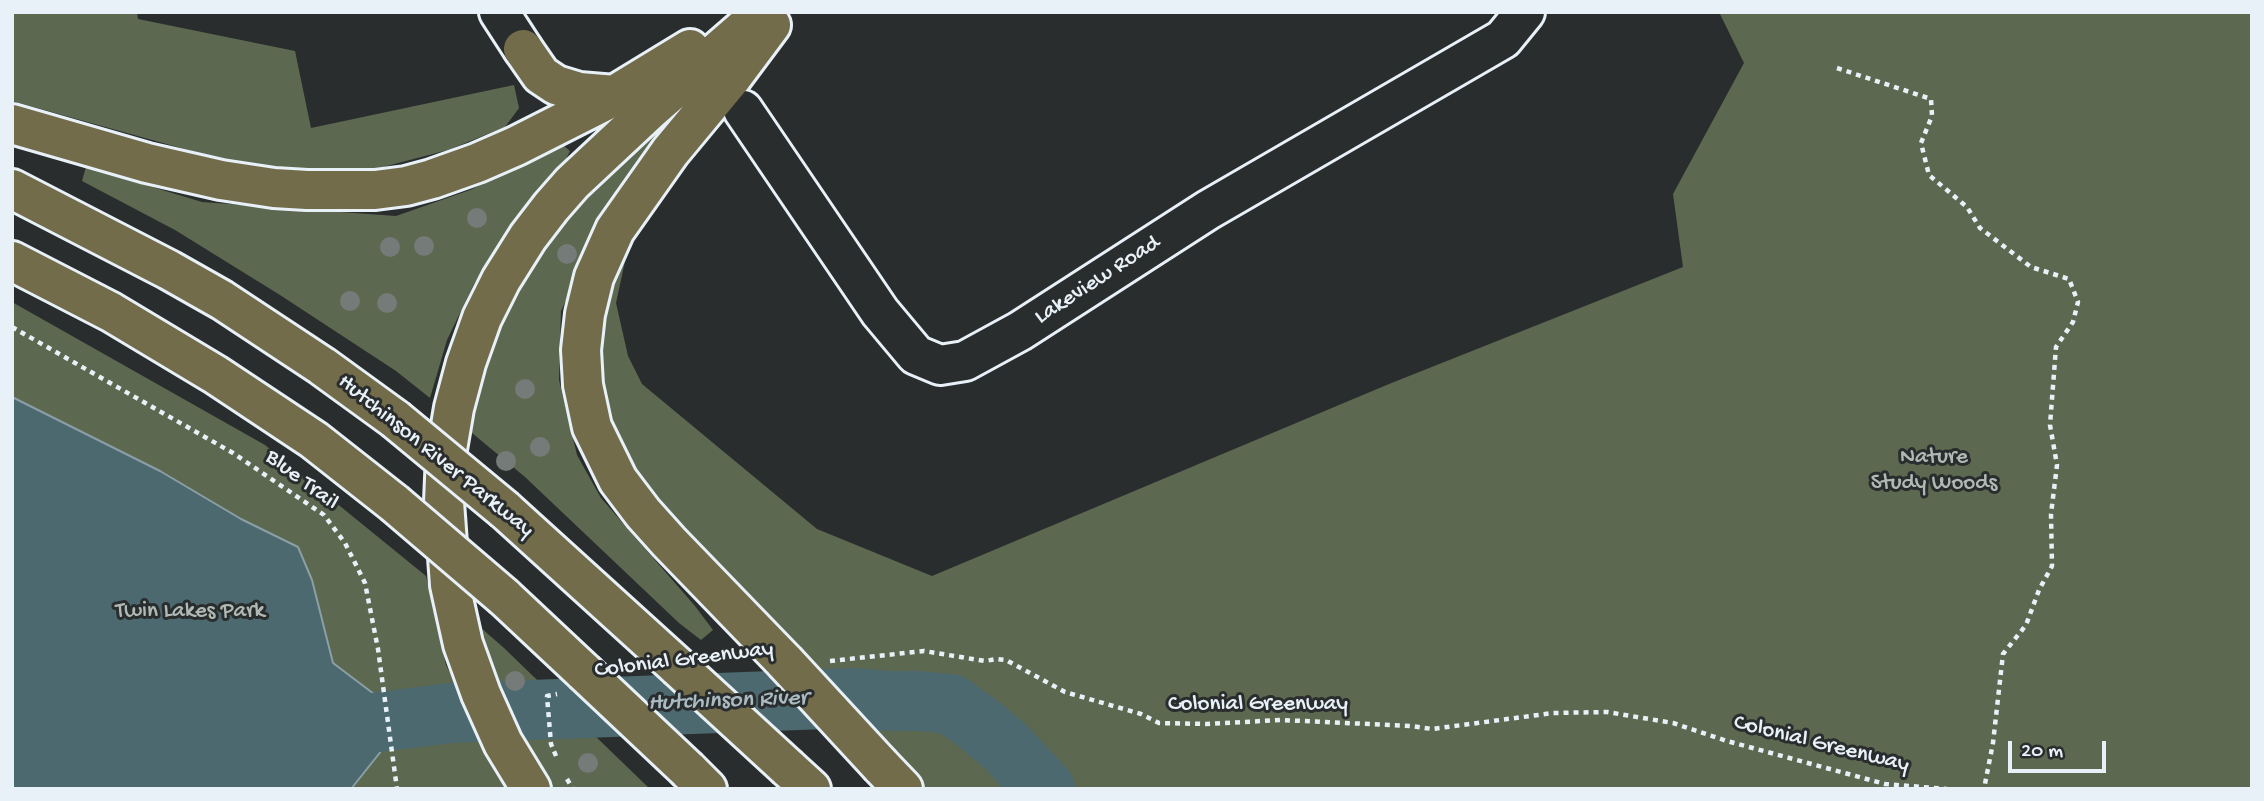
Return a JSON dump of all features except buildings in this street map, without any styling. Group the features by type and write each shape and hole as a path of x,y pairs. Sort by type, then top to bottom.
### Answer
{"highway":[{"path":"12,124 148,163 221,180 274,188 344,191 406,186 477,163 556,127 615,95 748,12"},
{"path":"549,783 497,730 463,644 452,597 444,502 446,455 454,408 466,363 482,318 501,280 528,237 572,183 682,80 763,12"},
{"path":"780,12 733,76 670,152 615,230 594,277 584,314 581,350 583,385 592,427 618,480 643,513 669,542 801,662 892,777"},
{"path":"523,49 541,75 556,85 579,92 615,95"},
{"name":"Hutchinson River Parkway","path":"12,189 157,263 222,300 396,419 505,510 800,778"},
{"path":"12,261 111,312 216,374 314,440 394,503 503,597 573,683 698,779"}],"street":[{"path":"499,12 523,49"},
{"name":"Lakeview Road","path":"743,110 880,312 916,355 940,365 965,360 1020,331 1208,209 1503,38 1525,12"}],"path":[{"path":"1837,68 1931,99 1932,116 1922,143 1929,175 1967,207 1980,228 2031,267 2069,279 2078,302 2073,323 2056,347 2050,425 2057,465 2052,514 2052,566 2039,590 2026,625 2003,653 1993,743 1984,789"},
{"name":"Blue Trail","path":"12,327 233,453 324,515 345,543 365,583 378,649 397,789"},
{"name":"Colonial Greenway","path":"801,662 924,651 985,661 1006,660 1065,692 1141,714 1159,723 1306,721 1432,729 1553,713 1607,712 1673,723 1727,741 1885,784 1947,789"},
{"path":"556,757 551,744 547,696 573,683"},
{"path":"549,783 573,789"}],"green space":[{"path":"12,12 137,12 138,19 295,51 311,128 514,85 519,108 505,127 448,150 356,174 249,167 12,101"},
{"name":"Nature Study Woods","path":"1719,12 2252,12 2252,789 925,789 639,483 616,441 600,395 598,337 610,263 630,238 616,303 628,356 642,384 817,529 932,576 1389,384 1683,267 1673,194 1744,63"},
{"path":"659,133 646,159 599,230 561,311 559,380 577,455 601,498 713,630 701,640 679,623 525,477 466,428 482,361 525,269 584,190 643,135"},
{"path":"564,146 570,151 562,167 511,226 474,284 447,340 430,398 396,371 280,295 175,230 82,181 86,167 202,202 396,216 470,190"},
{"name":"Twin Lakes Park","path":"12,302 265,445 426,576 446,665 509,789 12,789"},
{"path":"472,620 650,789 550,789 519,745"}],"water":[{"name":"Twin Lakes Park","path":"12,397 160,471 241,519 298,547 312,580 333,663 374,694 382,750 351,789 12,789"}],"waterway":[{"name":"Hutchinson River","path":"379,722 451,713 852,698 951,704 1006,747 1045,789"}]}
